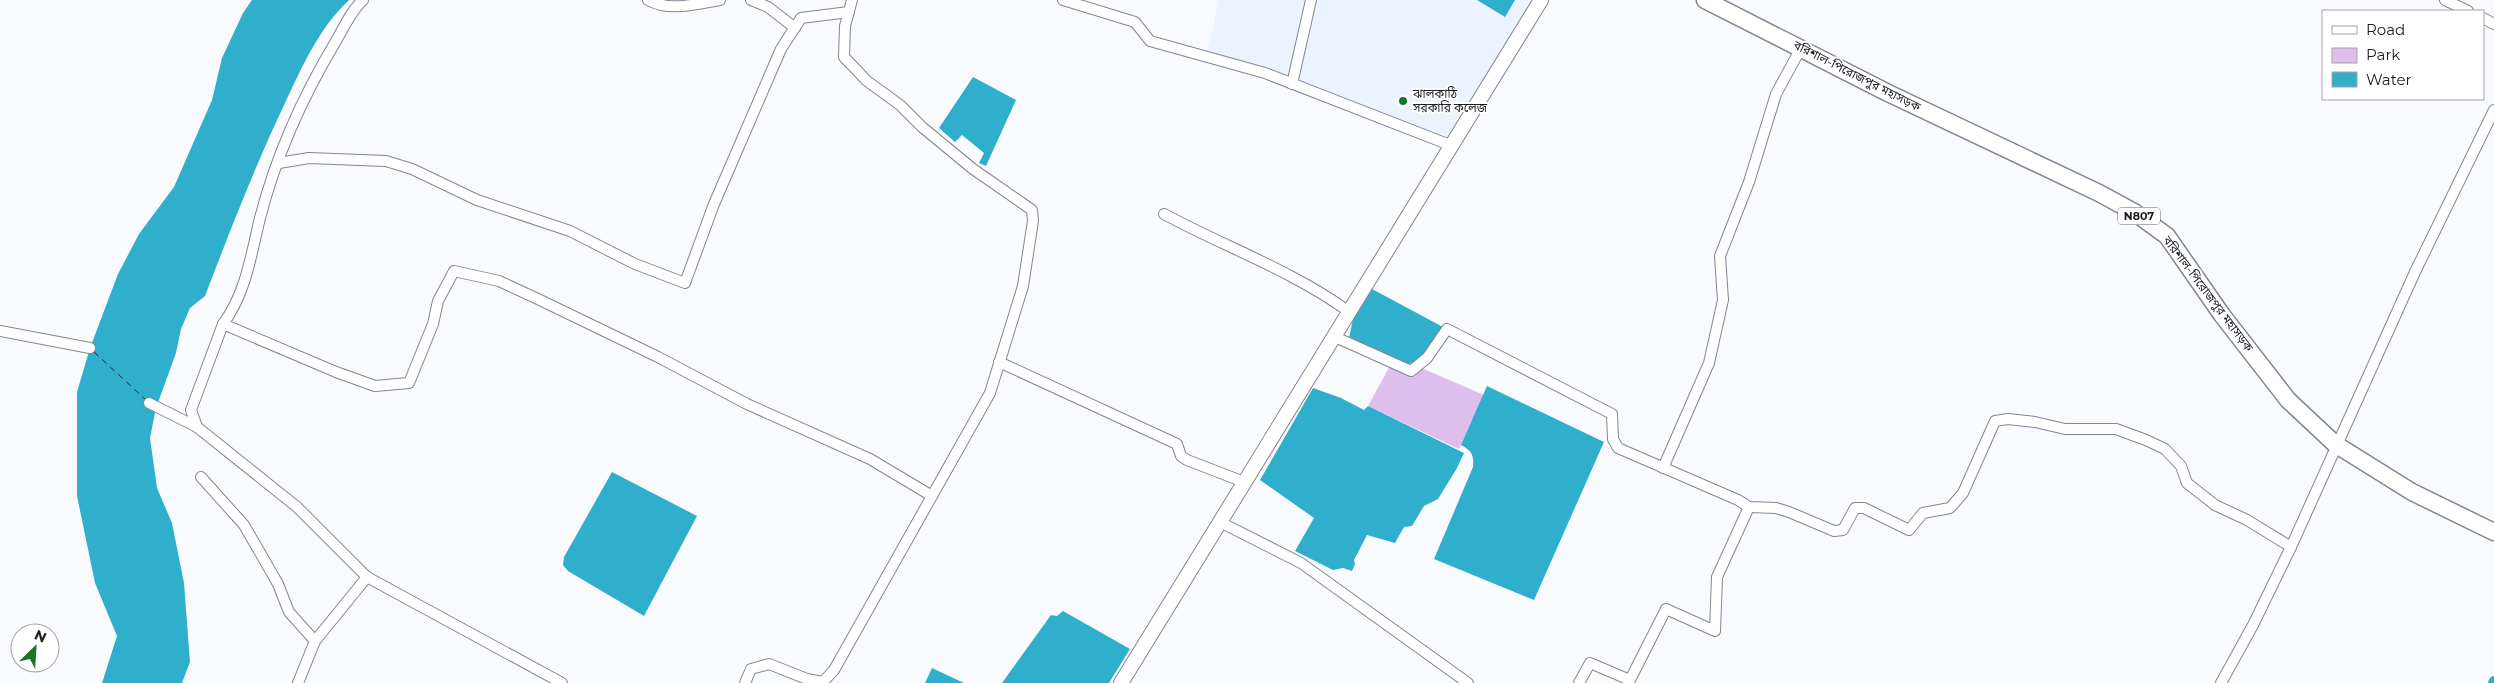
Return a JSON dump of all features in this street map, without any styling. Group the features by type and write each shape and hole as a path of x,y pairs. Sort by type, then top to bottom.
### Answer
{"highway":[{"name":"বরিশাল-পিরোজপুর মহাসড়ক","path":"1705,0 1888,93 2099,193 2134,212 2167,236 2222,315 2288,400 2335,444 2412,492 2494,532"}],"main road":[{"path":"1121,683 1450,145 1541,0"}],"street":[{"path":"197,428 192,410 223,324 232,312 251,262 260,217 279,163 313,79 350,16 363,0"},
{"path":"648,0 660,6 685,6 720,0"},
{"path":"751,0 768,8 795,28"},
{"path":"745,683 751,669 769,664 807,679 823,682 834,670 990,393 1023,286 1033,221 1032,210 966,163 900,106 867,81 844,57 845,26 852,0"},
{"path":"1063,0 1135,22 1150,41 1265,73 1450,145"},
{"path":"1292,84 1311,0"},
{"path":"2446,0 2466,10"},
{"path":"279,163 309,158 386,161 412,169 477,200 570,231 635,264 685,283 714,204 781,49 801,18 849,12"},
{"path":"1663,468 1709,363 1723,300 1720,256 1749,182 1776,94 1801,48"},
{"path":"2221,683 2253,626 2291,547 2335,444 2494,110"},
{"path":"1164,214 1211,239 1275,267 1320,292 1348,311"},
{"path":"223,324 328,369 375,386 409,383 433,324 438,301 454,271 499,281 650,353 747,404 870,459 932,496"},
{"path":"1333,336 1411,371 1427,358 1447,329 1612,414 1613,439 1618,448 1749,506 1776,508 1834,531 1843,530 1855,508 1864,508 1909,530 1924,513 1950,508 1963,493 1995,421 2008,419 2065,429 2116,429 2146,440 2165,449 2181,466 2187,484 2215,505 2247,520 2291,547"},
{"path":"0,331 90,348"},
{"path":"999,362 1177,444 1181,456 1187,460 1244,482"},
{"path":"150,403 197,428 297,507 367,577 562,683"},
{"path":"201,477 244,526 278,584 290,612 315,641"},
{"path":"1579,683 1590,663 1630,680 1666,610 1715,631 1716,577 1749,506"},
{"path":"1220,522 1300,564 1468,683"},
{"path":"298,683 315,641 367,577"}],"shaded area":[{"name":"ঝালকাঠি সরকারি কলেজ","path":"1219,0 1541,0 1450,145 1206,56"}],"green space":[{"path":"1391,364 1419,367 1484,395 1459,449 1368,406"}],"water":[{"path":"252,0 349,0 320,35 291,89 233,223 205,296 190,308 181,329 176,353 156,408 150,438 157,488 172,523 184,583 190,662 182,683 102,683 117,636 95,583 77,496 77,392 90,348 118,274 139,234 174,187 212,100 222,58 243,13"},
{"path":"1477,0 1515,0 1505,17"},
{"path":"973,77 1016,100 986,166 979,163 984,153 962,135 955,142 939,128"},
{"path":"1372,289 1443,327 1428,350 1418,360 1406,364 1349,338 1353,319"},
{"path":"1487,386 1604,442 1534,600 1434,559 1473,467 1471,454 1468,449 1461,445"},
{"path":"1313,388 1341,398 1364,410 1368,406 1464,453 1438,499 1424,506 1412,526 1404,527 1395,543 1367,535 1354,560 1355,564 1352,571 1343,568 1333,570 1295,551 1314,518 1260,480"},
{"path":"612,472 697,516 644,616 568,571 563,565 564,557"},
{"path":"1063,611 1130,649 1109,683 1002,683 1051,615 1057,616"},
{"path":"932,668 964,683 925,683"}],"ferry route":[{"path":"94,352 146,400"}],"place":[{"name":"ঝালকাঠি সরকারি কলেজ","path":"1403,101"}]}
